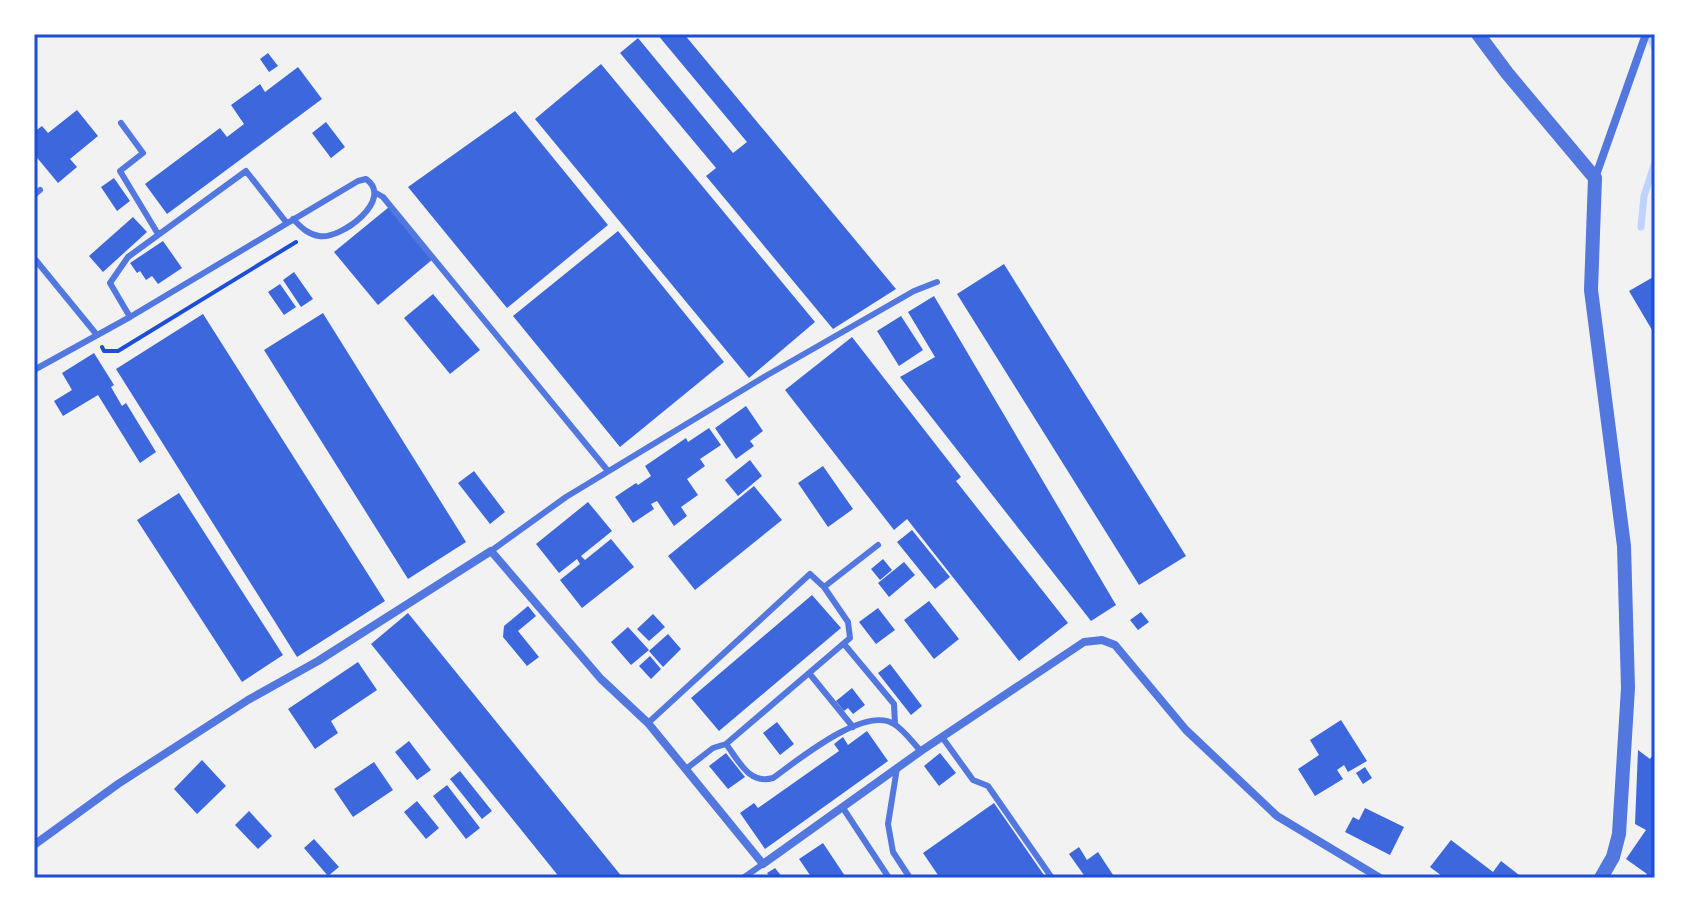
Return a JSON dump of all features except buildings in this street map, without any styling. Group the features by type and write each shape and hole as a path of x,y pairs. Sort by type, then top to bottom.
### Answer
{"street":[{"path":"1478,34 1595,178"},
{"path":"1601,878 1613,857 1619,834 1628,688 1624,546 1591,290 1595,178 1646,34"},
{"path":"34,845 118,784 248,700 318,661 491,551 601,679 648,723 763,864 921,751 1084,642 1102,640 1115,645 1186,730 1277,816 1380,878"}],"lane":[{"path":"121,123 143,153 120,171 158,234"},
{"path":"130,317 110,283 128,257 246,171 289,221 321,237 335,235 362,217 376,193"},
{"path":"34,370 366,179 608,471"},
{"path":"34,258 97,335"},
{"path":"491,551 608,471 764,377 914,291 937,282"},
{"path":"824,587 878,545"},
{"path":"648,723 810,574 824,587 848,622 850,638 726,744 713,748 686,769"},
{"path":"844,644 894,704 895,724"},
{"path":"809,673 853,727"},
{"path":"726,744 752,777 762,781 773,778 828,739 867,721 882,720 895,724 921,751"},
{"path":"942,737 973,780 988,786 1052,878"},
{"path":"897,768 888,824 893,852 910,878"},
{"path":"843,808 889,878"},
{"path":"743,878 763,864"}],"path":[{"path":"97,335 104,351 118,351 294,244 307,232"}],"waterway":[{"path":"1649,34 1655,49"},
{"path":"1641,227 1644,196 1655,162"}]}
